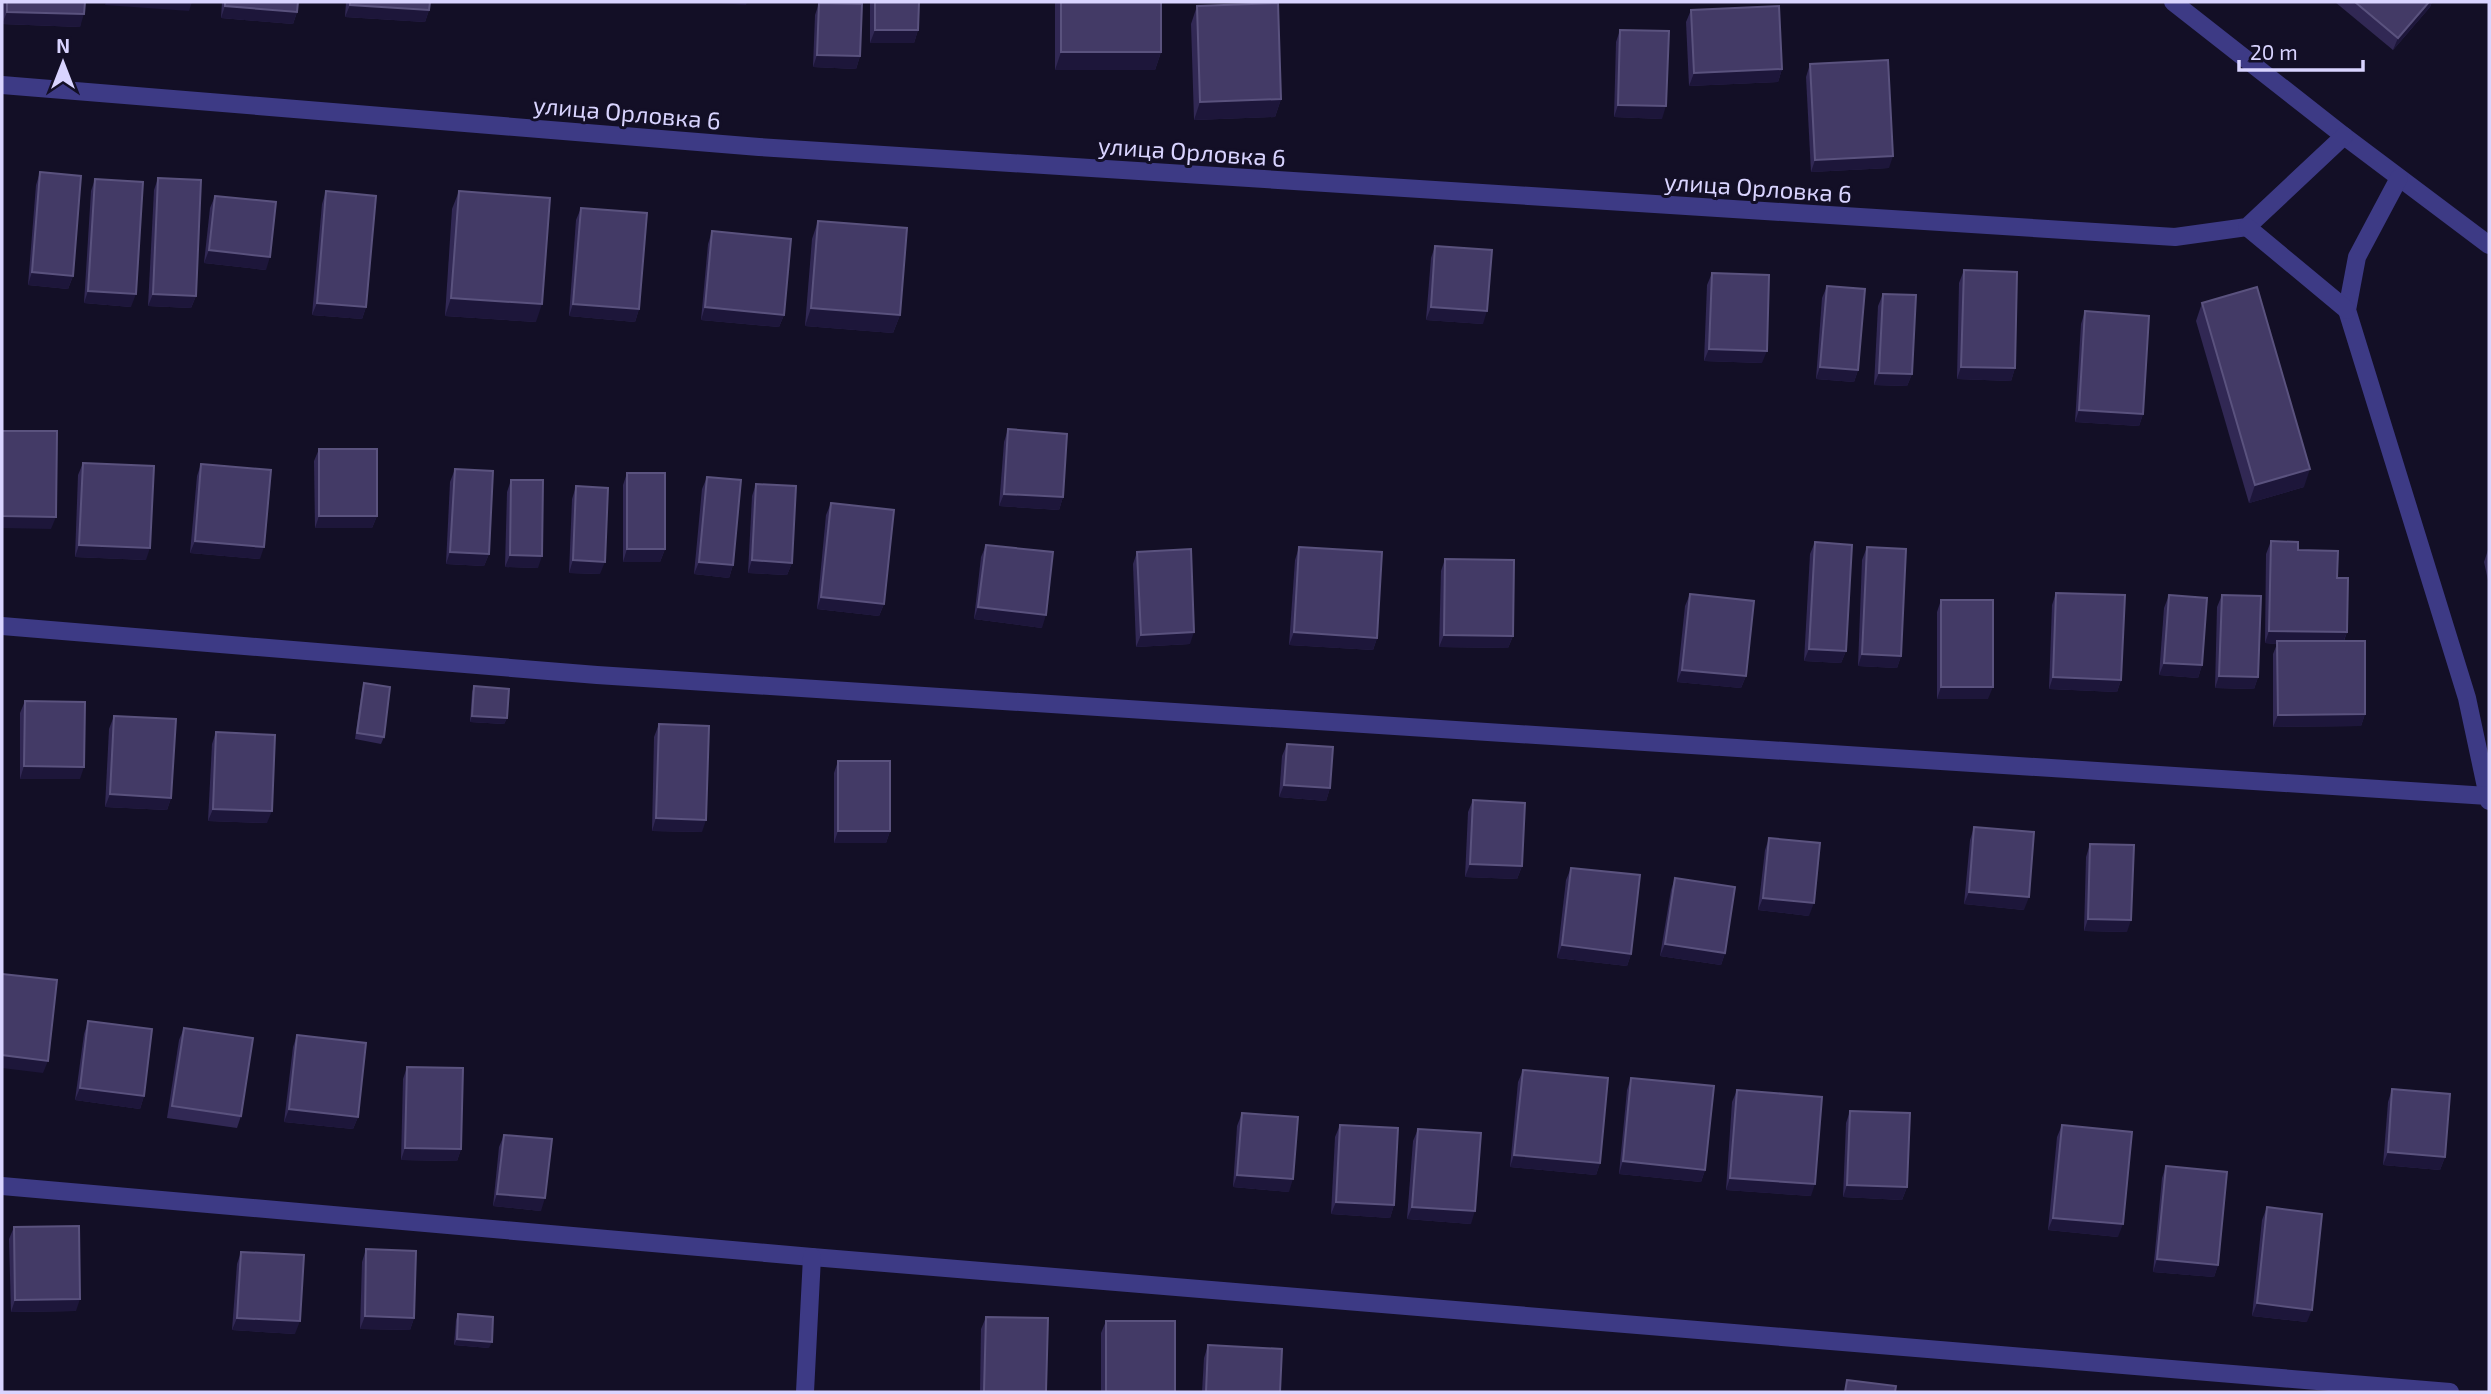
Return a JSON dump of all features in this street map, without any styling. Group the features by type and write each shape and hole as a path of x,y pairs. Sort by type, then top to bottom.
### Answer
{"street":[{"path":"2173,2 2489,245"},
{"name":"улица Орловка 6","path":"2,85 759,148 1778,213 2175,237 2247,227"},
{"path":"2344,136 2247,227 2347,310"},
{"path":"2,626 597,675 2488,799 2467,698 2347,310 2357,257 2399,178"},
{"path":"2,1186 812,1257 2450,1392"},
{"path":"805,1392 812,1257"}],"building":[{"path":"7,2 85,2 84,14 7,12"},
{"path":"225,2 298,2 297,12 225,6"},
{"path":"350,2 430,2 429,10 350,5"},
{"path":"875,2 919,2 918,30 875,30"},
{"path":"1061,2 1161,2 1161,52 1061,52"},
{"path":"2355,2 2429,2 2398,38"},
{"path":"819,3 862,4 860,56 817,55"},
{"path":"1278,3 1281,99 1200,102 1197,6"},
{"path":"1779,6 1782,69 1694,73 1691,10"},
{"path":"1620,30 1669,31 1666,106 1618,105"},
{"path":"1888,60 1893,156 1815,160 1810,64"},
{"path":"40,172 81,176 73,276 32,272"},
{"path":"158,178 201,180 196,296 153,294"},
{"path":"95,179 143,182 136,294 88,291"},
{"path":"326,191 376,196 366,307 317,303"},
{"path":"459,191 550,198 542,304 451,298"},
{"path":"215,196 276,202 270,257 209,250"},
{"path":"581,208 647,213 639,309 573,304"},
{"path":"818,221 907,228 900,315 811,308"},
{"path":"712,231 791,239 784,315 705,307"},
{"path":"1435,246 1492,250 1487,311 1431,307"},
{"path":"1964,270 2017,272 2015,368 1961,367"},
{"path":"1712,273 1769,275 1767,351 1709,349"},
{"path":"1827,286 1865,289 1858,370 1820,367"},
{"path":"2257,287 2310,469 2255,485 2202,303"},
{"path":"1883,294 1916,295 1912,374 1879,373"},
{"path":"2085,311 2149,316 2143,414 2079,410"},
{"path":"1008,429 1067,434 1063,497 1004,494"},
{"path":"2,431 57,431 56,517 2,516"},
{"path":"319,449 377,449 377,516 319,516"},
{"path":"83,463 154,466 150,548 79,545"},
{"path":"201,464 271,470 264,547 195,541"},
{"path":"455,469 493,471 489,554 450,552"},
{"path":"627,473 665,473 665,549 627,549"},
{"path":"707,477 741,480 733,565 699,562"},
{"path":"511,480 543,480 542,556 510,555"},
{"path":"756,484 796,486 792,563 752,560"},
{"path":"576,486 608,488 605,562 573,560"},
{"path":"831,503 894,510 884,604 821,597"},
{"path":"2271,541 2298,542 2298,550 2338,551 2337,578 2348,578 2347,632 2269,631"},
{"path":"1815,542 1852,545 1846,651 1809,649"},
{"path":"986,545 1053,552 1046,615 978,607"},
{"path":"1299,547 1382,552 1377,638 1294,632"},
{"path":"1867,547 1906,549 1901,656 1862,654"},
{"path":"1191,549 1194,632 1141,635 1137,552"},
{"path":"1445,559 1514,560 1513,636 1444,635"},
{"path":"2056,593 2125,595 2121,680 2053,677"},
{"path":"1690,594 1754,601 1746,676 1682,670"},
{"path":"2169,595 2207,598 2202,665 2164,663"},
{"path":"2222,595 2261,596 2258,677 2219,676"},
{"path":"1941,600 1993,600 1993,687 1941,687"},
{"path":"2277,641 2365,641 2365,714 2278,715"},
{"path":"364,683 390,687 384,737 357,733"},
{"path":"474,686 509,689 507,718 472,716"},
{"path":"25,701 85,702 84,767 24,766"},
{"path":"114,716 176,719 171,798 110,794"},
{"path":"659,724 709,726 706,820 656,818"},
{"path":"216,732 275,735 272,811 213,809"},
{"path":"1287,744 1333,747 1330,788 1284,785"},
{"path":"838,761 890,761 890,831 838,831"},
{"path":"1473,800 1525,803 1522,866 1470,864"},
{"path":"1974,827 2034,832 2029,897 1969,892"},
{"path":"1769,838 1820,843 1814,903 1763,898"},
{"path":"2090,844 2134,845 2131,920 2088,919"},
{"path":"1571,868 1640,875 1631,954 1562,945"},
{"path":"1675,878 1735,887 1725,953 1665,944"},
{"path":"2,974 57,980 48,1061 2,1055"},
{"path":"88,1021 152,1029 144,1096 80,1088"},
{"path":"184,1028 253,1038 241,1116 172,1106"},
{"path":"297,1035 366,1043 358,1117 289,1109"},
{"path":"407,1067 463,1068 461,1149 405,1148"},
{"path":"1523,1070 1608,1078 1600,1163 1514,1155"},
{"path":"1631,1078 1714,1086 1705,1170 1623,1161"},
{"path":"2392,1089 2450,1094 2445,1157 2388,1152"},
{"path":"1737,1090 1822,1097 1815,1184 1730,1178"},
{"path":"1850,1111 1910,1113 1907,1187 1847,1185"},
{"path":"1242,1113 1298,1117 1293,1179 1237,1175"},
{"path":"1340,1125 1398,1128 1394,1205 1336,1202"},
{"path":"2062,1125 2132,1132 2123,1224 2053,1218"},
{"path":"1418,1129 1481,1133 1475,1211 1412,1207"},
{"path":"504,1135 552,1139 545,1198 497,1194"},
{"path":"2166,1166 2227,1172 2218,1265 2157,1259"},
{"path":"2267,1207 2322,1214 2312,1310 2257,1303"},
{"path":"79,1226 80,1299 15,1300 14,1227"},
{"path":"366,1249 416,1251 414,1318 365,1316"},
{"path":"241,1252 304,1255 300,1321 237,1318"},
{"path":"458,1314 493,1317 492,1342 457,1339"},
{"path":"986,1317 1048,1318 1046,1392 984,1392"},
{"path":"1106,1321 1175,1321 1175,1392 1106,1392"},
{"path":"1208,1345 1282,1349 1280,1392 1206,1392"},
{"path":"1847,1380 1896,1386 1895,1392 1845,1392"}]}
